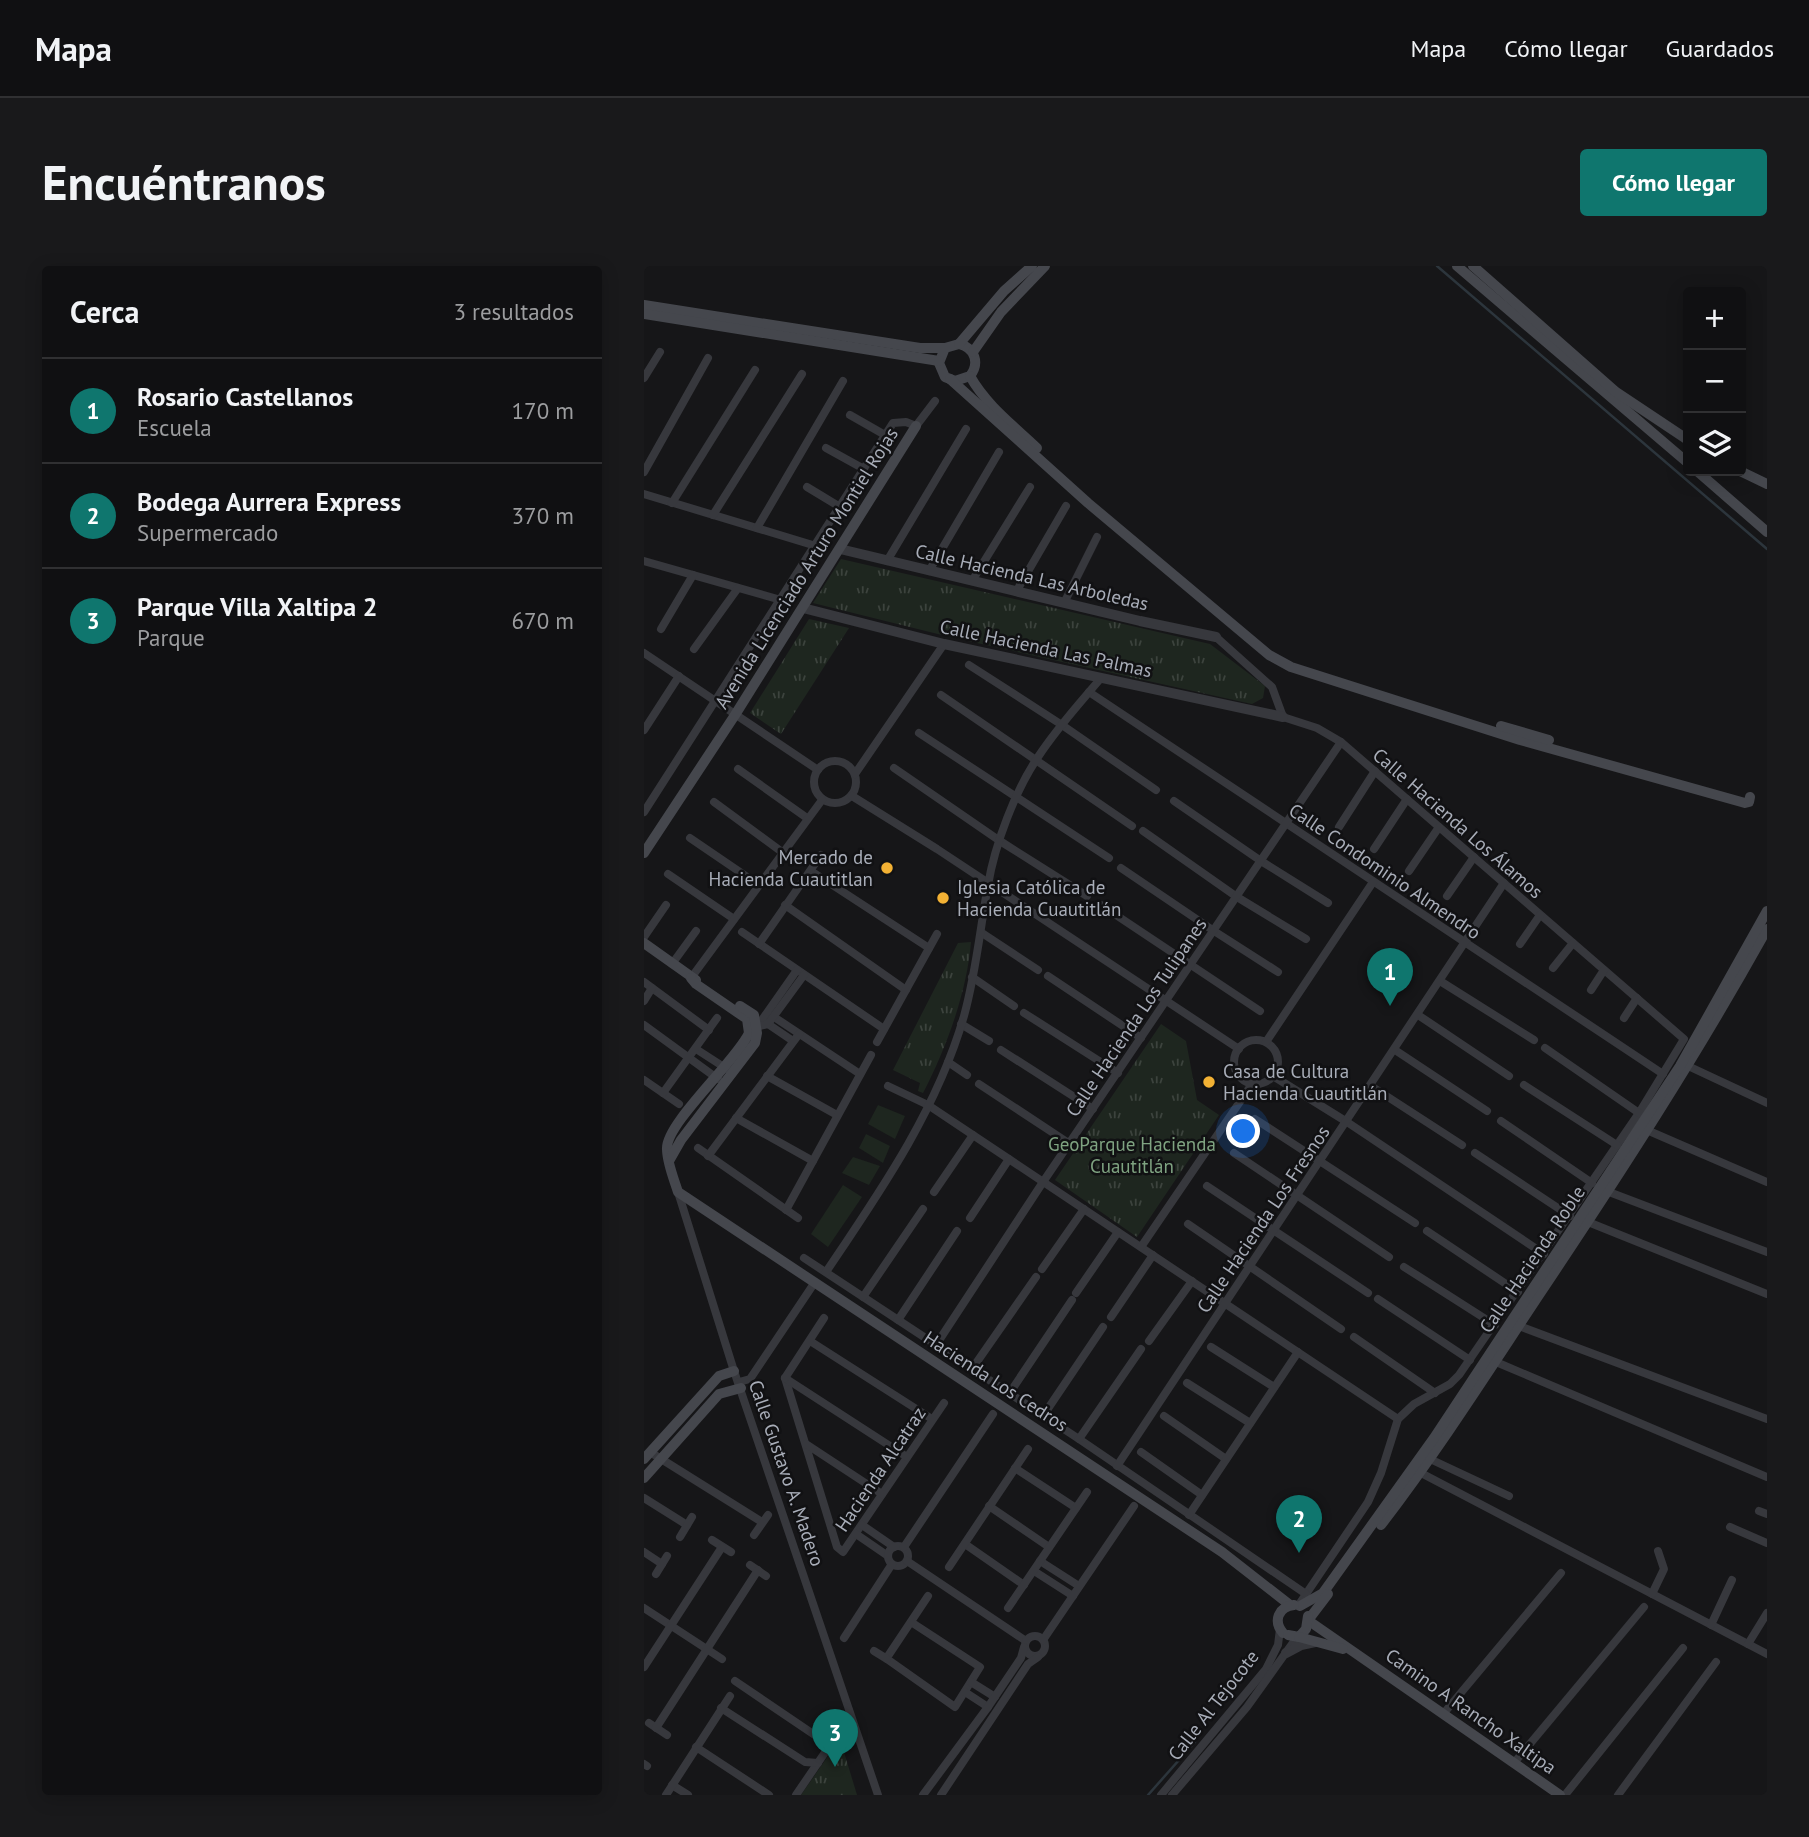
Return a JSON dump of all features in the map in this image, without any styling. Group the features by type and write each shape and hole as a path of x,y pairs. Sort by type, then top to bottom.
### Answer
{"main road":[{"path":"644,305 920,348 944,348 959,344 1004,291 1032,266"},
{"path":"950,379 960,381 970,376 975,367 973,352 1002,312 1045,266"},
{"path":"1457,266 1683,459"},
{"path":"1473,266 1616,393 1683,437"},
{"path":"644,314 939,361"},
{"path":"959,344 973,352"},
{"path":"944,348 939,361 942,373 1088,503 1269,655 1291,667 1520,740 1740,803 1748,802 1751,797 1676,780 1304,666 1271,651 1091,499 992,405 970,376"},
{"name":"Avenida Licenciado Arturo Montiel Rojas","path":"644,853 735,715 916,426"},
{"path":"1746,474 1767,484"},
{"path":"1703,476 1766,531"},
{"name":"Calle Hacienda Roble","path":"1296,1606 1323,1593 1434,1438 1679,1066 1767,911"},
{"name":"Calle Hacienda Roble","path":"1289,1634 1306,1629 1309,1620 1430,1460 1648,1131 1767,929"},
{"path":"644,943 696,984 747,1019 762,1024 746,1039 720,1080"},
{"name":"Calle Gustavo A. Madero","path":"678,1192 666,1147 668,1140 720,1080"},
{"name":"Hacienda Los Cedros","path":"678,1192 1222,1552 1296,1606 1309,1620"},
{"path":"647,1456 719,1376 738,1380"},
{"path":"644,1478 719,1394 738,1380"},
{"path":"1289,1634 1278,1615 1296,1606"},
{"name":"Camino A Rancho Xaltipa","path":"1309,1620 1563,1795"},
{"name":"Camino A Rancho Xaltipa","path":"1289,1634 1324,1642 1362,1656"}],"street":[{"path":"644,378 660,352"},
{"path":"644,472 708,358"},
{"path":"672,503 755,370"},
{"path":"713,515 802,374"},
{"path":"757,528 843,381"},
{"path":"916,426 935,401"},
{"path":"850,415 886,435"},
{"name":"Avenida Licenciado Arturo Montiel Rojas","path":"644,812 893,423 899,421 916,426"},
{"path":"887,561 966,429"},
{"path":"826,448 864,469"},
{"path":"929,571 999,452"},
{"path":"807,487 840,507"},
{"path":"972,581 1030,487"},
{"path":"644,494 816,546"},
{"path":"1016,592 1066,506"},
{"path":"1064,603 1097,537"},
{"name":"Calle Hacienda Las Arboledas","path":"840,549 1216,637"},
{"path":"646,565 693,575 781,600"},
{"path":"661,629 693,575"},
{"path":"694,649 738,588"},
{"name":"Calle Hacienda Las Palmas","path":"803,608 944,644 1283,717"},
{"path":"1216,637 1272,687 1283,717"},
{"path":"855,774 944,644"},
{"path":"644,653 818,769"},
{"path":"969,665 1156,790"},
{"path":"644,730 679,676"},
{"path":"825,1272 881,1192 948,1062 961,1024 982,933 988,883 1000,841 1017,798 1035,760 1101,678"},
{"name":"Calle Condominio Almendro","path":"1089,692 1663,1074"},
{"path":"940,695 1132,826"},
{"name":"Calle Hacienda Los Álamos","path":"1283,717 1317,728 1341,742 1684,1039"},
{"path":"919,733 1109,858"},
{"name":"Calle Hacienda Los Tulipanes","path":"936,1345 1341,742"},
{"path":"828,762 841,762 855,774 856,785 852,796 841,803 822,800 814,786 818,769 828,762"},
{"path":"894,768 1000,841 1087,896"},
{"path":"737,769 807,818"},
{"path":"1339,827 1375,771"},
{"path":"852,796 1239,1049"},
{"path":"1374,849 1407,799"},
{"path":"691,978 822,800"},
{"path":"1174,801 1328,903"},
{"path":"714,802 782,852"},
{"path":"1409,871 1439,827"},
{"path":"1143,831 1237,897 1306,939"},
{"path":"690,838 759,885"},
{"path":"759,944 821,855"},
{"path":"1447,896 1474,857"},
{"path":"1121,868 1279,972"},
{"path":"811,871 929,948"},
{"path":"668,874 734,919"},
{"path":"1266,1042 1373,882"},
{"name":"Calle Hacienda Los Fresnos","path":"1117,1466 1504,883"},
{"path":"644,937 666,905"},
{"path":"785,905 906,990"},
{"path":"1101,905 1260,1011"},
{"path":"1520,944 1540,915"},
{"path":"672,964 696,931"},
{"path":"741,932 884,1029"},
{"path":"982,933 1038,970"},
{"path":"877,1042 937,934"},
{"path":"1553,968 1573,943"},
{"path":"1591,990 1604,970"},
{"path":"762,1024 800,972"},
{"path":"1048,976 1142,1038"},
{"path":"972,977 1014,1006"},
{"path":"644,982 709,1030"},
{"path":"1440,982 1534,1040"},
{"path":"644,1001 652,988"},
{"path":"1624,1018 1637,998"},
{"path":"762,1024 778,1004"},
{"path":"1024,1013 1118,1073"},
{"path":"1418,1015 1509,1076"},
{"path":"663,1093 717,1018"},
{"path":"762,1024 796,1037 860,1074"},
{"path":"961,1024 989,1041"},
{"path":"644,1025 720,1080"},
{"path":"708,1156 796,1037"},
{"name":"Calle Hacienda Roble","path":"1398,1419 1414,1404 1459,1376 1639,1113 1684,1039"},
{"path":"1247,1042 1266,1042 1277,1054 1278,1061 1273,1076 1264,1083 1252,1084 1244,1080 1235,1065 1239,1049 1247,1042"},
{"path":"1545,1048 1639,1113"},
{"path":"696,1049 728,1069"},
{"path":"1002,1050 1093,1109"},
{"path":"1395,1050 1487,1111"},
{"path":"786,1210 871,1055"},
{"path":"948,1062 967,1075"},
{"path":"1688,1066 1767,1102"},
{"path":"767,1076 837,1115"},
{"path":"1273,1076 1347,1122 1544,1254"},
{"path":"644,1080 679,1104"},
{"path":"979,1084 1070,1144"},
{"path":"1141,1247 1252,1084"},
{"path":"1524,1084 1617,1145"},
{"path":"888,1086 928,1105 1398,1419 1381,1473 1368,1503 1296,1606"},
{"path":"1371,1086 1462,1145"},
{"path":"736,1118 813,1161"},
{"path":"1255,1119 1415,1223"},
{"path":"1501,1121 1592,1183"},
{"path":"1648,1131 1767,1182"},
{"path":"934,1192 973,1135"},
{"path":"698,1149 798,1218"},
{"path":"1234,1153 1389,1257"},
{"path":"1475,1153 1570,1216"},
{"path":"970,1218 1009,1159"},
{"path":"1207,1186 1368,1293"},
{"name":"Calle Gustavo A. Madero","path":"678,1192 738,1380 878,1795"},
{"path":"1609,1192 1767,1252"},
{"path":"863,1297 923,1209"},
{"path":"1042,1269 1083,1209"},
{"path":"1588,1222 1767,1294"},
{"path":"1188,1224 1341,1329"},
{"path":"898,1320 957,1231"},
{"path":"1427,1231 1518,1292"},
{"path":"1009,1394 1118,1232"},
{"path":"1111,1317 1153,1255"},
{"path":"804,1258 1079,1439 1306,1594"},
{"path":"1404,1267 1495,1325"},
{"path":"972,1369 1036,1277"},
{"path":"1149,1341 1192,1281"},
{"path":"738,1380 750,1379 815,1282"},
{"path":"1378,1299 1470,1360"},
{"path":"785,1378 824,1318"},
{"path":"1519,1326 1767,1419"},
{"path":"1043,1416 1103,1327"},
{"path":"1354,1337 1435,1393"},
{"path":"810,1341 932,1419"},
{"path":"1211,1347 1274,1387"},
{"path":"1079,1439 1141,1349"},
{"path":"1189,1515 1298,1352"},
{"path":"1496,1362 1767,1478"},
{"path":"785,1378 806,1444 882,1494"},
{"path":"785,1378 907,1457"},
{"path":"1187,1382 1251,1423"},
{"name":"Hacienda Alcatraz","path":"806,1444 837,1547 843,1552 944,1403"},
{"path":"904,1547 993,1414"},
{"path":"1164,1416 1226,1459"},
{"path":"949,1567 1028,1449"},
{"path":"1141,1452 1202,1495"},
{"path":"647,1456 661,1460 762,1522"},
{"path":"1430,1460 1509,1496"},
{"path":"1015,1468 1076,1508"},
{"path":"1420,1474 1767,1654"},
{"path":"1008,1608 1087,1492"},
{"path":"644,1499 689,1521 680,1537"},
{"path":"989,1506 1049,1547"},
{"path":"941,1795 1028,1664 1045,1649 1043,1640 1134,1506"},
{"path":"754,1535 768,1514"},
{"path":"862,1525 894,1547 904,1547"},
{"path":"1730,1527 1767,1543"},
{"path":"856,1534 900,1566 907,1562"},
{"path":"712,1540 731,1552"},
{"path":"965,1544 1024,1585"},
{"path":"644,1667 722,1547"},
{"path":"844,1638 890,1560 894,1547"},
{"path":"904,1547 908,1553 907,1562"},
{"path":"1652,1594 1664,1569 1658,1551"},
{"path":"644,1552 662,1564"},
{"path":"656,1574 667,1556"},
{"path":"1040,1561 1079,1586"},
{"path":"907,1562 1025,1644 1029,1655 1038,1657"},
{"path":"667,1735 653,1725 762,1573 750,1565"},
{"path":"1034,1571 1073,1597"},
{"path":"1444,1713 1561,1573"},
{"path":"1711,1625 1732,1580"},
{"path":"888,1659 929,1597"},
{"path":"1514,1763 1644,1607"},
{"path":"644,1608 722,1659"},
{"path":"1748,1644 1767,1613"},
{"path":"874,1651 955,1705 980,1667 911,1622"},
{"name":"Calle Al Tejocote","path":"1172,1795 1247,1707 1286,1653 1289,1634"},
{"name":"Calle Al Tejocote","path":"1161,1795 1266,1669 1278,1645 1289,1634"},
{"path":"925,1794 1021,1658 1025,1644 1035,1636 1043,1640"},
{"path":"1286,1653 1301,1645 1324,1642"},
{"path":"1563,1795 1683,1648"},
{"path":"1618,1795 1716,1662"},
{"path":"735,1681 825,1742 826,1751 796,1795"},
{"path":"971,1682 995,1697"},
{"path":"965,1692 988,1707"},
{"path":"666,1795 730,1696"},
{"path":"721,1708 805,1762 818,1763"},
{"path":"696,1747 769,1795"},
{"path":"672,1785 688,1795"}],"green space":[{"path":"841,559 1210,644 1265,686 1263,698 1252,704 950,637 813,603"},
{"path":"809,619 849,628 781,734 750,713"},
{"path":"971,942 965,981 954,1020 923,1093 918,1091 920,1083 893,1070 958,943"},
{"name":"GeoParque Hacienda Cuautitlán","path":"1161,1024 1186,1041 1197,1100 1219,1115 1137,1237 1055,1180"},
{"path":"878,1105 905,1116 895,1139 868,1124"},
{"path":"866,1134 890,1146 883,1163 859,1148"},
{"path":"853,1157 880,1166 869,1185 842,1173"},
{"path":"843,1185 862,1197 828,1247 811,1234"},
{"path":"840,1739 857,1795 801,1795"}],"waterway":[{"path":"1437,266 1767,549"},
{"path":"1148,1795 1195,1742"}],"place":[{"name":"Mercado de Hacienda Cuautitlan","path":"887,868"},
{"name":"Iglesia Católica de Hacienda Cuautitlán","path":"943,898"},
{"name":"Rosario Castellanos","path":"1390,1006"},
{"name":"Casa de Cultura Hacienda Cuautitlán","path":"1209,1082"},
{"name":"Bodega Aurrera Express","path":"1299,1553"},
{"name":"Parque Villa Xaltipa 2","path":"835,1767"}]}
